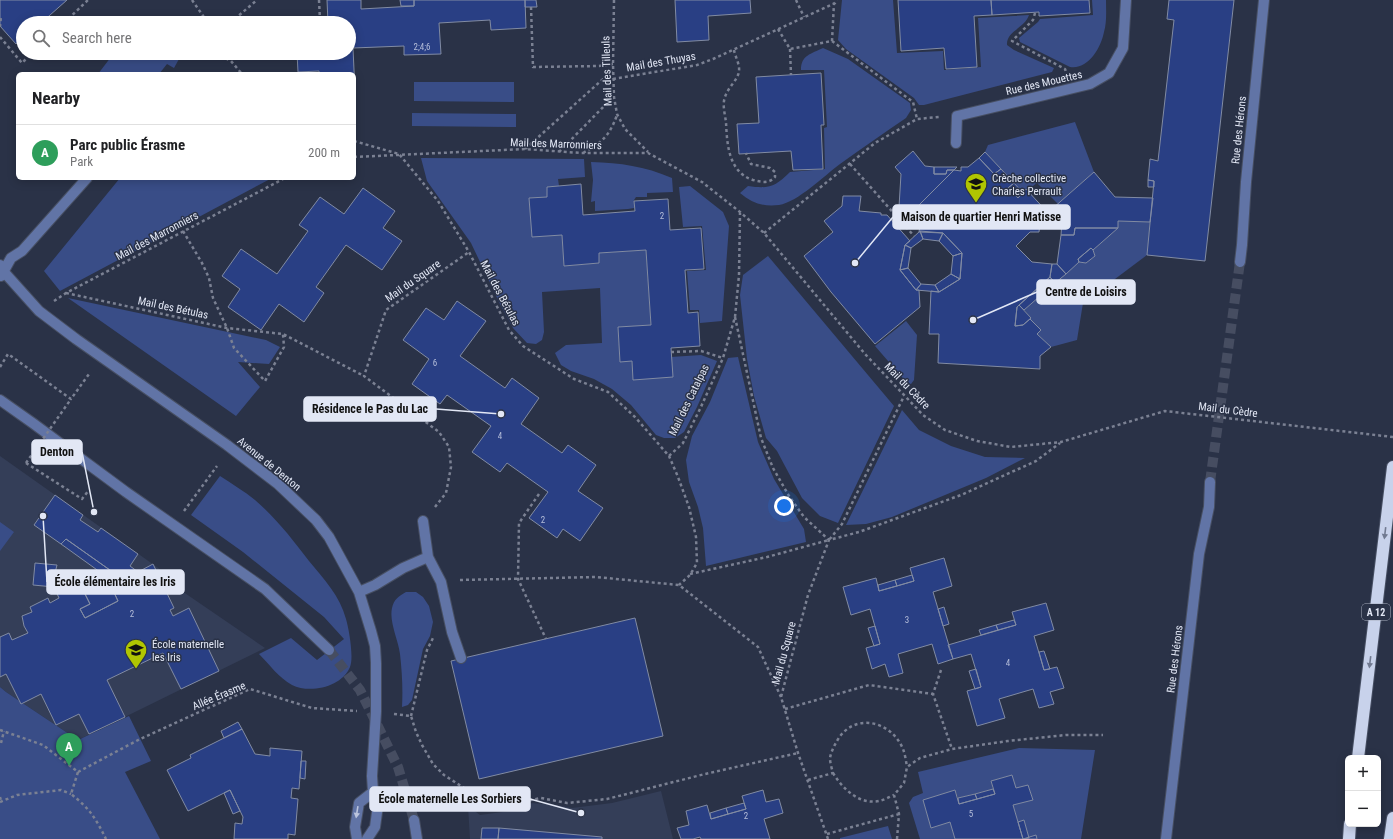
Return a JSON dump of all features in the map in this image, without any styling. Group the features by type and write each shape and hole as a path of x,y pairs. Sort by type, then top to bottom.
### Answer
{"highway":[{"name":"A 12","path":"1358,755 1393,466"},
{"path":"1390,839 1393,818"},
{"path":"1349,839 1350,827"}],"street":[{"name":"Rue des Mouettes","path":"957,116 1090,84 1109,73 1123,48 1126,0"},
{"name":"Rue des Hérons","path":"1240,262 1246,182 1264,0"},
{"path":"956,143 957,116"},
{"path":"1,272 11,258 22,251 85,180"},
{"name":"Avenue de Denton","path":"1,272 39,311 76,339 227,445 278,484 316,520 329,537 359,592 375,646 376,712 372,776 373,792 378,805 375,827 367,839"},
{"path":"0,400 126,492 265,590 329,650"},
{"name":"Rue des Hérons","path":"1166,839 1199,554 1209,507 1210,482"},
{"path":"423,522 428,557 441,582 452,632 462,658"},
{"path":"359,592 375,585 403,568 428,557"},
{"path":"357,839 355,827 359,803 373,792"},
{"path":"414,820 417,839"}],"path":[{"path":"71,16 88,0"},
{"path":"192,0 203,16"},
{"path":"238,16 257,0"},
{"path":"319,0 320,16"},
{"name":"Mail des Tilleuls","path":"614,0 613,79 617,114 625,129 648,153"},
{"path":"796,0 804,17"},
{"name":"Mail des Thuyas","path":"613,79 697,65 734,50 836,1"},
{"name":"Mail des Thuyas","path":"832,41 836,1"},
{"path":"531,7 533,67 599,66 613,64"},
{"path":"1036,12 1033,20 1012,41 1065,69 1075,88"},
{"path":"0,27 1,16"},
{"path":"778,29 790,49 791,75"},
{"path":"0,37 16,56"},
{"path":"790,49 832,41 913,102 917,119"},
{"path":"734,50 739,70 736,79 727,89 724,101 728,149 736,168 749,179 762,182 772,181 775,177 775,172 770,168 751,164 746,153"},
{"path":"229,60 240,72"},
{"path":"525,149 613,70"},
{"path":"559,152 614,97"},
{"path":"581,153 598,144 612,130 617,114"},
{"path":"764,232 875,143 917,119 957,116"},
{"path":"356,142 399,154"},
{"name":"Mail des Marronniers","path":"356,157 525,149 581,153 648,153 702,182 740,212"},
{"name":"Mail des Bétulas","path":"399,154 438,201 469,252 500,315 509,330 522,346 574,379 608,392 635,417 669,456"},
{"path":"850,164 914,236"},
{"name":"Mail des Marronniers","path":"39,311 66,292 281,180"},
{"name":"Mail du Cèdre","path":"740,212 764,232 865,354 923,416 946,430 977,441 1011,447 1061,442 1165,411 1393,437"},
{"name":"Mail des Catalpas","path":"669,456 683,442 700,408 723,358 735,317 739,275 740,212"},
{"path":"183,231 209,278 213,298 227,328 234,348 265,381 284,347 284,334"},
{"name":"Mail du Square","path":"364,376 386,310 469,252"},
{"name":"Mail des Bétulas","path":"66,292 227,328 284,334 364,376"},
{"path":"735,317 761,438 773,468 789,496 804,517 829,540"},
{"path":"671,352 701,351 723,358"},
{"path":"0,367 8,354 71,399"},
{"path":"89,374 26,463 82,499 89,490"},
{"path":"364,376 439,432 449,447 450,467 446,493 423,522"},
{"name":"Mail du Square","path":"828,839 798,753 781,697 808,595 829,540 842,524 904,396"},
{"path":"690,575 767,557 859,532 961,495 1036,461 1061,442"},
{"path":"669,456 689,507 696,538 697,563 690,575 679,585"},
{"path":"184,511 217,466"},
{"path":"539,494 519,523 518,579 546,639"},
{"path":"441,582 470,579 596,577 679,585 758,647 781,697"},
{"path":"435,634 427,650 411,716 416,732 433,764 444,775 481,799 500,806 541,798 567,803 607,799 705,774 798,753"},
{"path":"941,670 933,694 952,749"},
{"path":"785,709 869,685 933,694"},
{"name":"Allée Érasme","path":"78,772 140,739 250,689 312,708 411,716"},
{"path":"870,722 883,726 895,736 903,748 907,767 904,783 894,796 877,801 864,800 852,795 840,785 833,773 830,758 833,747 839,736 854,725 870,722"},
{"path":"0,730 43,745 78,772 71,794"},
{"path":"1,743 4,731"},
{"path":"907,767 920,758 952,749 1008,741 1083,735 1103,735"},
{"path":"808,780 833,773"},
{"path":"0,797 1,802 17,796 61,790 71,794 85,805 96,820 106,839"},
{"path":"894,796 899,814 897,839"},
{"path":"827,834 899,814"}],"shaded area":[{"path":"842,0 893,0 897,53 943,51 944,70 981,67 978,18 1029,15 1024,23 1009,36 1007,45 1014,50 1054,68 1052,72 924,105 919,105 914,98 846,49 838,40"},
{"path":"1092,0 1106,0 1106,24 1097,51 1093,57 1082,65 1070,67 1020,42 1019,38 1040,19 1093,15"},
{"path":"823,48 848,59 910,103 911,110 906,118 840,164 803,194 779,205 763,205 753,202 740,193 748,186 767,187 776,184 790,172 825,169 824,128 827,127 824,70 801,70 801,65 805,58"},
{"path":"109,60 178,60 174,68 167,64 161,72 100,72"},
{"path":"414,82 514,82 514,102 414,101"},
{"path":"412,113 516,114 516,127 412,126"},
{"path":"1075,122 1094,172 1058,204 1037,183 1023,193 985,152 988,145"},
{"path":"421,158 584,159 585,177 558,179 559,186 547,187 547,197 529,198 562,235 564,266 599,263 599,253 646,250 651,325 618,328 620,361 632,361 633,379 671,357 701,355 717,361 697,407 684,432 675,438 664,438 656,435 631,405 612,389 594,379 571,371 561,365 555,353 566,345 602,343 600,288 542,292 544,332 542,340 536,344 527,343 513,328 471,243 427,181"},
{"path":"591,162 632,166 662,174 672,178 673,192 647,193 647,197 636,197 634,200 634,208 595,211 595,201 591,202 593,180"},
{"path":"118,180 268,180 60,291 44,271"},
{"path":"690,186 723,212 729,226 722,321 700,323 699,310 690,310 687,271 706,270 702,226 683,227 679,187"},
{"path":"1118,221 1150,222 1147,255 1083,303 1077,340 1051,347 1037,334 1041,330 1030,319 1031,318 1024,310 1079,262 1086,263 1095,256 1093,250 1118,228"},
{"path":"768,256 894,406 838,523 820,516 802,498 777,451 766,438 754,396 747,359 740,295 743,275"},
{"path":"68,298 266,340 280,347 269,364 238,362 260,387 236,416"},
{"path":"906,321 917,335 914,380 911,384 908,384 875,346"},
{"path":"738,357 758,442 774,479 804,529 806,542 706,566 703,528 698,507 689,482 686,460 692,436 710,402 728,358"},
{"path":"902,410 919,430 951,446 985,457 1025,458 986,478 892,517 866,524 846,525"},
{"path":"0,456 171,577 176,587 265,648 78,740 6,692 0,687"},
{"path":"220,476 251,497 270,514 336,595 346,619 351,650 351,663 346,674 333,684 316,689 299,688 287,682 278,675 259,654 291,638 317,660 344,639 324,617 243,552 191,515"},
{"path":"0,522 14,532 0,551"},
{"path":"406,592 416,592 423,597 429,606 433,622 430,636 423,649 412,700 408,705 402,707 400,654 391,613 395,600"},
{"path":"0,687 78,740 129,716 151,761 125,772 160,839 0,839"},
{"path":"1019,748 1095,750 1081,839 1037,839 1036,836 1029,838 1024,820 1018,822 1013,805 1033,800 1028,785 1016,788 1012,775 991,781 993,789 958,798 955,790 923,800 931,828 950,822 955,839 920,839 909,803 913,797 923,793 918,772"},
{"path":"661,791 673,839 470,839 468,806 480,815 510,811 527,803 550,804 572,808 612,803"},
{"path":"888,826 892,839 840,839 840,838"}],"building":[{"path":"0,0 67,0 49,16 16,16 16,44 0,26"},
{"path":"327,0 361,0 361,9 414,6 414,0 525,0 526,28 491,30 490,20 439,23 441,54 404,55 404,46 356,48 356,16 328,16"},
{"path":"400,0 414,0 414,6 401,6"},
{"path":"525,0 536,0 537,7 525,7"},
{"path":"675,0 750,0 751,13 708,16 709,40 677,42"},
{"path":"898,0 991,0 992,15 974,16 977,67 946,69 944,48 901,51"},
{"path":"991,0 1089,0 1090,13 1039,16 1039,12 992,15"},
{"path":"1169,0 1234,0 1205,261 1147,255 1154,181 1148,180 1150,159 1158,161 1174,20 1167,19"},
{"path":"297,60 354,60 354,72 298,72"},
{"path":"821,73 824,125 821,125 823,169 793,170 791,151 739,154 737,124 759,123 756,77"},
{"path":"913,151 925,166 934,167 934,174 946,174 947,170 954,170 908,216 905,216 905,207 899,207 901,174 895,167"},
{"path":"985,152 1001,169 994,174 979,158"},
{"path":"979,158 994,174 1001,169 1014,183 1008,188 1018,198 1026,189 1049,214 1040,222 1039,232 1030,232 1016,246 1032,262 1052,264 1050,277 1017,307 1015,326 1023,325 1030,319 1041,330 1037,334 1051,347 1040,356 1040,369 938,363 939,334 929,334 931,291 939,292 960,279 962,253 943,233 919,232 920,225 913,225 913,216 908,216 954,170 961,171 961,167 968,167"},
{"path":"934,167 957,167 954,170 947,170 946,174 934,174"},
{"path":"1094,172 1115,197 1153,198 1150,222 1118,221 1118,228 1075,228 1074,235 1061,235 1062,221 1052,209"},
{"path":"1148,180 1154,181 1154,187 1148,187"},
{"path":"1014,183 1023,193 1018,198 1008,188"},
{"path":"581,184 583,215 635,211 634,201 668,199 670,230 701,228 704,269 685,270 688,313 698,312 700,346 671,348 673,377 633,380 632,361 620,362 618,327 651,325 646,250 599,253 599,263 564,266 562,235 532,237 529,198 547,197 547,187"},
{"path":"363,188 395,211 383,228 402,241 382,270 346,245 316,287 324,293 304,322 279,304 261,330 228,307 240,289 222,276 241,249 277,274 308,231 299,225 320,197 344,214"},
{"path":"843,196 861,196 859,211 887,215 910,241 905,245 900,270 916,290 919,290 920,307 875,344 831,292 804,256 833,232 824,221 842,206"},
{"path":"1075,228 1118,228 1093,250 1091,248 1078,259 1079,262 1066,274 1057,264 1061,235 1074,235"},
{"path":"920,231 943,233 939,241 923,239"},
{"path":"920,231 923,239 911,248 905,245"},
{"path":"943,233 962,253 953,256 939,241"},
{"path":"905,245 911,248 908,268 900,270"},
{"path":"1091,248 1095,256 1086,263 1079,262 1078,259"},
{"path":"962,253 960,279 951,274 953,256"},
{"path":"1052,264 1057,264 1066,274 1055,283 1050,277"},
{"path":"908,268 921,284 916,290 900,270"},
{"path":"951,274 960,279 939,292 935,285"},
{"path":"1050,277 1055,283 1024,310 1019,305"},
{"path":"921,284 935,285 939,292 916,290"},
{"path":"457,301 486,321 460,356 505,388 512,378 539,398 521,424 562,453 568,445 596,465 578,491 603,508 580,541 563,529 557,538 529,518 548,492 507,463 500,472 472,452 491,426 447,395 440,404 412,384 429,359 403,340 426,308 444,320"},
{"path":"1019,305 1031,318 1023,325 1015,326 1017,307"},
{"path":"55,495 83,515 80,520 98,532 101,528 138,554 130,566 138,572 153,564 174,608 170,610 173,616 189,608 219,671 181,689 163,653 107,680 125,717 89,734 79,714 56,725 41,694 21,704 6,674 0,677 0,637 9,633 12,640 28,633 24,626 22,616 32,612 30,607 48,598 50,603 59,598 54,587 33,585 35,563 57,565 55,573 65,592 80,584 90,604 80,609 85,618 118,601 111,586 124,580 66,539 61,544 34,525"},
{"path":"66,539 124,580 111,586 118,601 85,618 80,609 90,604 80,584 65,592 63,590 100,572 61,544"},
{"path":"944,558 952,586 933,592 953,659 938,664 932,644 898,654 903,673 889,677 885,664 872,669 866,648 880,644 870,609 851,615 843,587 876,578 879,591 914,581 910,568"},
{"path":"912,575 914,581 897,586 895,580"},
{"path":"895,580 897,586 879,591 878,585"},
{"path":"1046,603 1054,630 1034,636 1044,670 1057,667 1064,688 1050,692 1054,704 1039,708 1033,689 999,699 1005,718 977,726 967,691 981,687 971,654 953,659 948,645 1016,625 1012,612"},
{"path":"944,607 949,624 943,626 938,609"},
{"path":"635,618 663,736 479,779 451,661"},
{"path":"1014,620 1016,625 998,630 996,625"},
{"path":"996,625 998,630 981,635 979,630"},
{"path":"875,626 880,644 874,646 868,628"},
{"path":"1044,651 1050,669 1044,670 1039,652"},
{"path":"976,669 981,687 975,689 969,671"},
{"path":"238,722 242,729 224,738 221,731"},
{"path":"242,729 255,754 270,756 270,748 302,751 299,789 292,788 291,798 298,799 295,835 288,834 288,839 234,839 235,823 242,824 243,817 230,790 188,811 167,770 191,758 190,755"},
{"path":"301,761 306,761 305,779 300,778"},
{"path":"1012,775 1016,788 1028,785 1033,800 1013,805 1023,839 955,839 950,822 931,828 923,800 955,790 959,804 995,794 991,781"},
{"path":"993,789 995,794 977,799 975,794"},
{"path":"230,790 240,811 233,814 224,793"},
{"path":"763,790 766,802 779,799 783,813 764,819 770,839 701,839 700,837 693,839 681,839 677,828 689,825 686,811 707,805 711,819 746,809 742,796"},
{"path":"975,794 977,799 959,804 958,798"},
{"path":"744,803 746,809 728,814 726,808"},
{"path":"726,808 728,814 711,819 710,813"},
{"path":"1024,820 1029,838 1023,839 1018,822"},
{"path":"482,828 499,828 498,839 481,839"},
{"path":"499,828 602,837 602,839 498,839"},
{"path":"1036,835 1037,839 1023,839"}],"tunnel":[{"path":"1210,482 1240,262"},
{"path":"329,650 360,690 398,767 414,820"}],"place":[{"name":"Crèche collective Charles Perrault","path":"976,204"},
{"name":"Maison de quartier Henri Matisse","path":"855,263"},
{"name":"Centre de Loisirs","path":"973,320"},
{"name":"Résidence le Pas du Lac","path":"501,414"},
{"name":"Denton","path":"94,512"},
{"name":"École élémentaire les Iris","path":"43,516"},
{"name":"École maternelle les Iris","path":"136,670"},
{"name":"Parc public Érasme","path":"69,766"},
{"name":"École maternelle Les Sorbiers","path":"581,813"}]}
